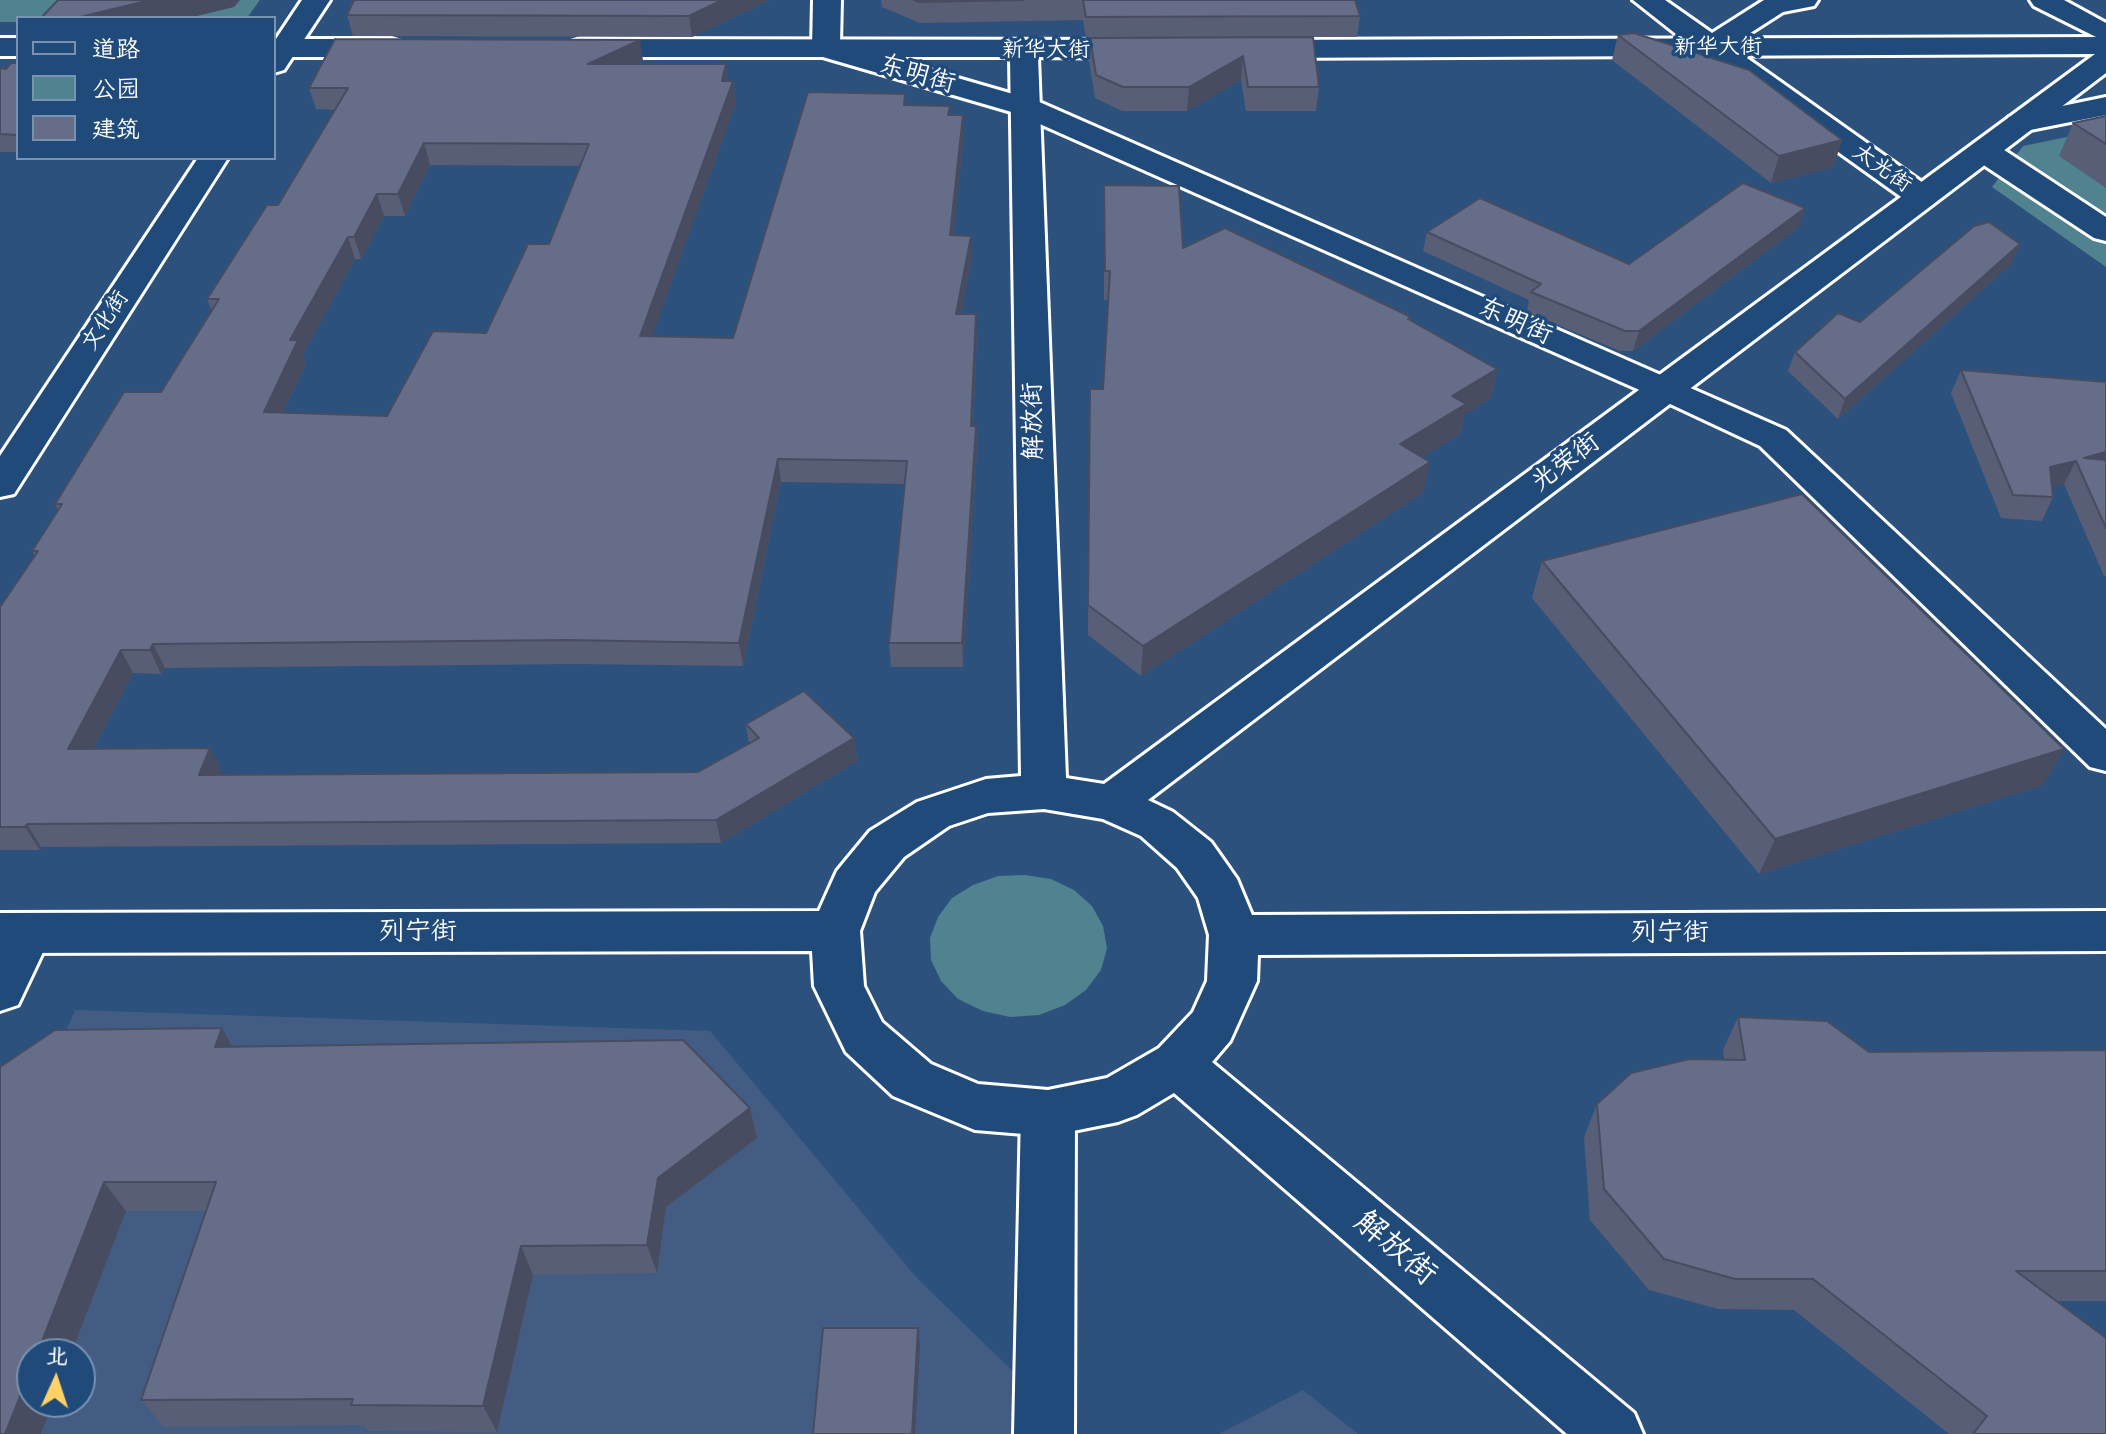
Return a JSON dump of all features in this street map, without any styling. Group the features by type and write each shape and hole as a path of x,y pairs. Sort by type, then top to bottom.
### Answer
{"street":[{"path":"278,53 316,0"},
{"path":"826,49 827,0"},
{"name":"太光街","path":"1647,0 1922,197"},
{"path":"1710,47 1774,6 1804,0"},
{"path":"2044,0 2106,34"},
{"name":"新华大街","path":"1231,49 2106,45"},
{"path":"278,53 412,48"},
{"name":"新华大街","path":"555,48 1168,49"},
{"name":"东明街","path":"826,49 1026,107 1773,438 2106,755"},
{"name":"解放街","path":"1024,50 1044,792"},
{"name":"光荣街","path":"1112,803 2106,59"},
{"name":"光荣街","path":"2020,123 2106,106"},
{"path":"1984,151 2106,231"},
{"name":"文化街","path":"0,485 212,160"},
{"path":"1044,792 1112,803 1157,824 1194,855 1220,892 1234,935 1232,981 1212,1026 1177,1064 1118,1099 1048,1113 975,1107 912,1080 864,1037 839,986 836,931 854,884 887,844 933,814 986,796 1044,792"},
{"name":"列宁街","path":"14,933 836,931"},
{"name":"列宁街","path":"1234,935 2106,931"},
{"path":"0,990 14,933"},
{"name":"解放街","path":"1177,1064 1613,1434"},
{"path":"1044,1434 1048,1113"}],"shaded area":[{"path":"75,1010 710,1031 916,1277 1077,1434 0,1434 0,1178"},
{"path":"1303,1390 1358,1434 1219,1434"}],"green space":[{"path":"0,0 260,0 248,16 16,16 16,22 0,22"},
{"path":"2106,129 2106,267 1992,187 2023,146"},
{"path":"1025,875 1051,879 1074,890 1092,906 1103,926 1107,948 1101,970 1086,990 1065,1005 1039,1015 1010,1017 983,1011 958,999 941,981 931,960 930,938 938,917 952,898 973,885 998,876"}],"building":[{"path":"58,0 150,0 84,16 43,16"},
{"path":"354,0 722,0 689,16 347,15"},
{"path":"914,0 1024,0 919,2"},
{"path":"1083,0 1355,0 1360,16 1086,17"},
{"path":"1634,33 1749,70 1842,140 1779,156 1618,35"},
{"path":"1313,37 1319,87 1248,87 1243,56 1189,87 1123,87 1096,75 1090,38"},
{"path":"335,39 640,40 588,64 726,64 722,81 733,81 640,336 733,338 808,92 905,94 904,105 950,106 948,115 963,115 950,235 971,236 956,314 976,314 971,426 976,426 962,643 889,643 907,461 778,459 739,643 567,640 153,644 150,650 121,650 68,749 210,748 199,775 698,772 759,738 746,724 804,691 854,738 716,820 27,824 25,827 0,827 0,607 38,551 32,551 62,504 55,504 124,392 161,392 219,299 207,299 267,205 278,205 348,88 309,88","holes":["424,143 589,144 549,244 528,244 486,333 433,331 387,416 264,412 298,340 290,340 348,237 354,237 377,194 398,194"]},
{"path":"11,63 16,63 16,135 0,134 0,68 6,69"},
{"path":"2106,116 2106,144 2073,123"},
{"path":"1743,183 1805,208 1639,331 1625,331 1531,292 1541,284 1427,232 1480,198 1629,264"},
{"path":"1104,185 1179,186 1183,248 1225,228 1411,317 1408,319 1497,369 1452,396 1466,404 1400,444 1430,462 1143,646 1088,605 1090,389 1103,389 1110,271 1105,271"},
{"path":"1989,222 2020,244 1845,399 1795,352 1838,313 1860,322 1974,226"},
{"path":"1961,370 2106,382 2106,452 2084,458 2106,460 2106,528 2076,461 2050,467 2053,497 2013,495"},
{"path":"1802,494 2064,749 1775,839 1542,561"},
{"path":"1738,1017 1827,1021 1869,1052 2106,1050 2106,1271 2016,1271 2106,1338 2106,1434 1973,1434 1987,1416 1813,1279 1735,1279 1664,1259 1604,1189 1597,1104 1631,1073 1689,1059 1745,1060"},
{"path":"222,1028 215,1047 683,1040 750,1108 658,1178 647,1245 521,1246 483,1406 351,1405 353,1399 141,1400 216,1182 104,1182 43,1338 16,1338 16,1406 5,1434 0,1434 0,1067 55,1030"},
{"path":"823,1328 918,1328 912,1434 813,1434"}]}
